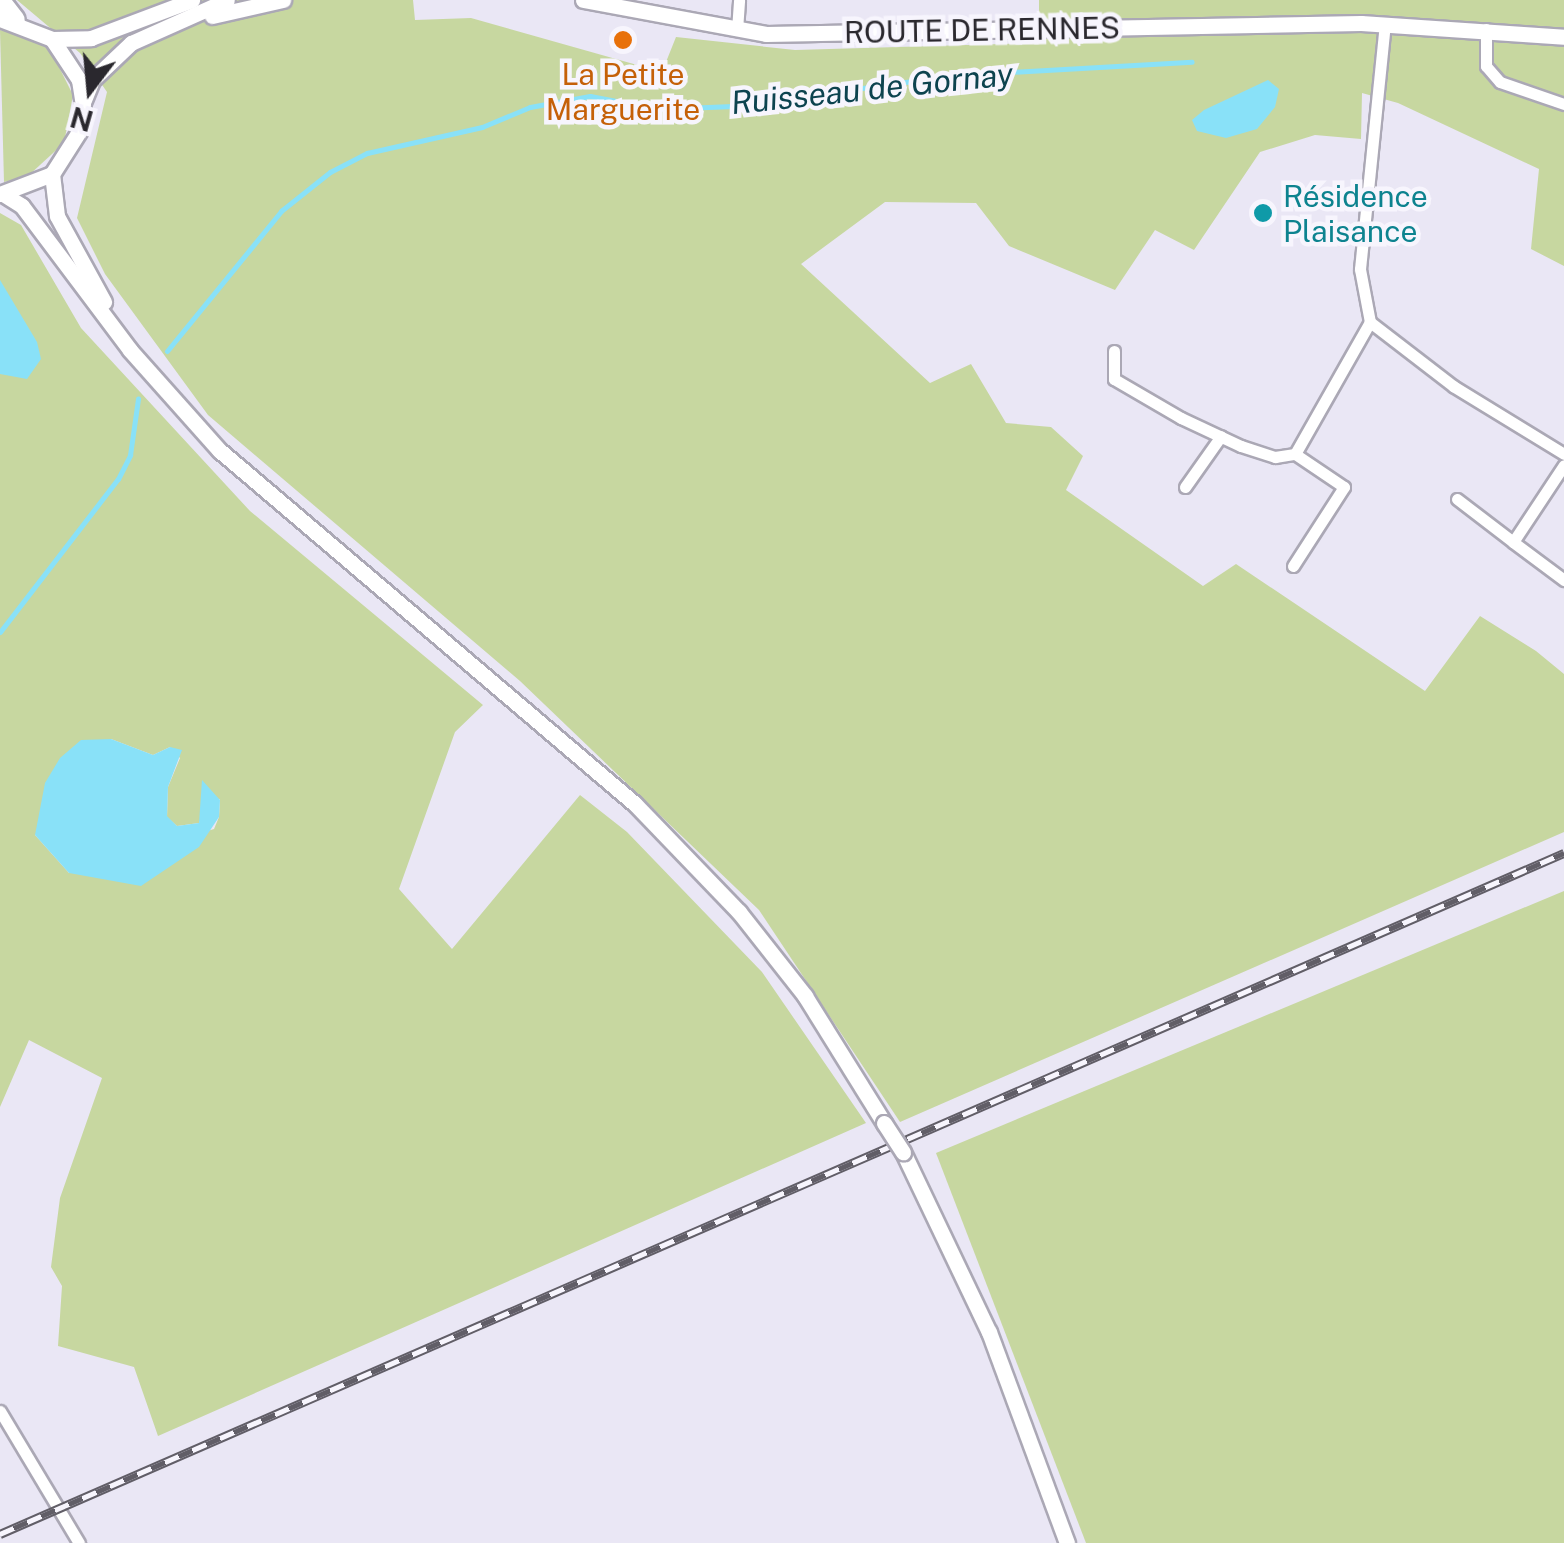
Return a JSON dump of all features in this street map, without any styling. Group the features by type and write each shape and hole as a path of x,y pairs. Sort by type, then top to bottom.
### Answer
{"highway":[{"path":"0,1 8,20"}],"main road":[{"path":"8,20 52,39 91,38 190,0"},
{"path":"2,194 52,174 69,154 83,104 108,63 131,43 228,0"},
{"path":"169,26 283,0"},
{"name":"ROUTE DE RENNES","path":"583,0 738,30 1385,24 1564,37"},
{"path":"52,39 68,58 83,104"},
{"path":"52,174 58,216 130,350"},
{"path":"2,194 22,206 130,350 268,496 635,804 739,912 805,996 902,1152 989,1332 1067,1543"}],"street":[{"path":"738,0 738,30"},
{"path":"1294,454 1370,322 1360,269 1385,24"},
{"path":"1486,30 1486,66 1500,82 1564,104"},
{"path":"1370,322 1453,386 1564,454"},
{"path":"1114,351 1114,379 1221,436 1275,457 1294,454 1344,488 1293,566"},
{"path":"1186,487 1221,436"},
{"path":"1513,542 1564,465"},
{"path":"1457,500 1564,580"},
{"path":"0,1410 79,1543"}],"green space":[{"path":"17,0 413,0 415,20 471,18 662,72 676,37 795,50 1039,43 1039,0 1564,0 1564,266 1531,249 1539,169 1398,103 1362,93 1361,139 1315,135 1260,152 1194,250 1155,230 1115,290 1009,246 976,203 885,202 801,264 930,383 971,364 1006,423 1051,427 1083,456 1066,490 1203,586 1236,564 1425,691 1480,616 1536,651 1564,674 1564,832 900,1122 759,910 520,681 208,415 105,274 77,218 107,92 80,53"},
{"path":"0,30 30,37 51,51 73,95 64,143 28,176 4,182"},
{"path":"0,213 21,225 81,328 250,511 483,705 455,732 399,889 452,949 580,795 627,832 762,972 866,1123 158,1436 134,1367 58,1346 62,1286 51,1267 60,1198 102,1078 29,1040 0,1107","holes":["111,739 153,755 170,747 180,758 168,787 167,817 177,826 199,823 205,809 220,799 214,829 69,873 35,835"]},
{"path":"1564,891 1564,1543 1086,1543 936,1153"}],"water":[{"path":"1268,80 1279,89 1275,107 1257,129 1226,138 1197,131 1192,120 1204,110"},
{"path":"0,280 37,342 41,359 27,379 0,374"},
{"path":"111,739 153,755 170,747 182,750 168,787 167,816 177,826 199,823 202,780 220,800 219,817 199,847 141,886 69,873 35,835 45,783 60,758 81,740"}],"waterway":[{"name":"Ruisseau de Gornay","path":"167,351 281,211 330,172 367,153 482,127 530,107 590,96 658,109 733,106 956,75 1192,62"},
{"name":"Ruisseau de Gornay","path":"0,632 118,479 130,455 138,399"}],"railway":[{"path":"0,1534 1564,853"}],"place":[{"name":"La Petite Marguerite","path":"623,40"},
{"name":"Résidence Plaisance","path":"1263,213"}]}
